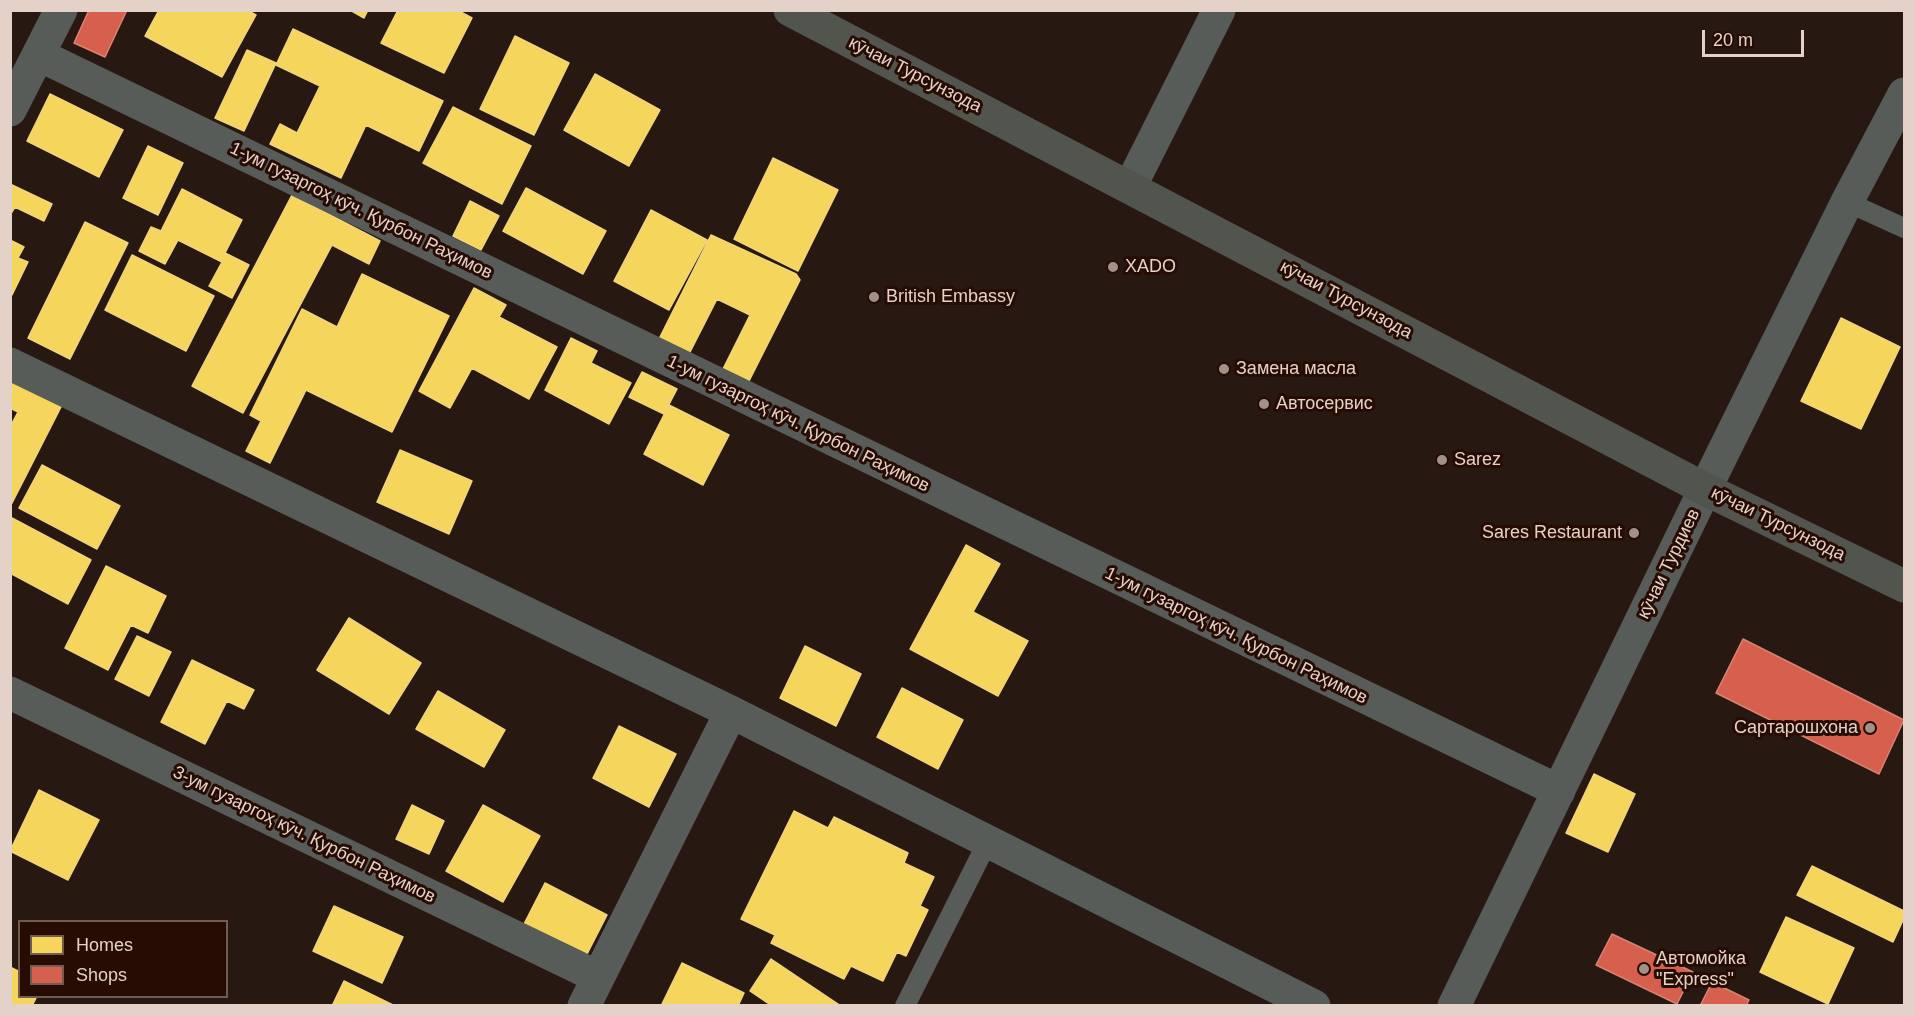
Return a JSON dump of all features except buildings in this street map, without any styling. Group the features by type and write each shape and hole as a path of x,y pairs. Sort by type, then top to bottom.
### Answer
{"main road":[{"name":"кӯчаи Турсунзода","path":"790,10 1705,489 1905,586"}],"street":[{"path":"10,110 61,10"},
{"path":"1130,187 1219,10"},
{"name":"1-ум гузаргоҳ кӯч. Қурбон Раҳимов","path":"39,55 1558,791"},
{"name":"кӯчаи Турдиев","path":"1454,1005 1847,202 1905,94"},
{"path":"10,364 731,712 987,843 1314,1005"},
{"name":"3-ум гузаргоҳ кӯч. Қурбон Раҳимов","path":"10,693 591,991"},
{"path":"591,991 731,712"}],"lane":[{"path":"1847,202 1905,228"},
{"path":"905,1005 987,843"}],"place":[{"name":"XADO","path":"1113,267"},
{"name":"British Embassy","path":"874,297"},
{"name":"Замена масла","path":"1224,369"},
{"name":"Автосервис","path":"1264,404"},
{"name":"Sarez","path":"1442,460"},
{"name":"Sares Restaurant","path":"1634,533"},
{"name":"Сартарошхона","path":"1870,728"},
{"name":"Автомойка \"Express\"","path":"1644,969"}]}
